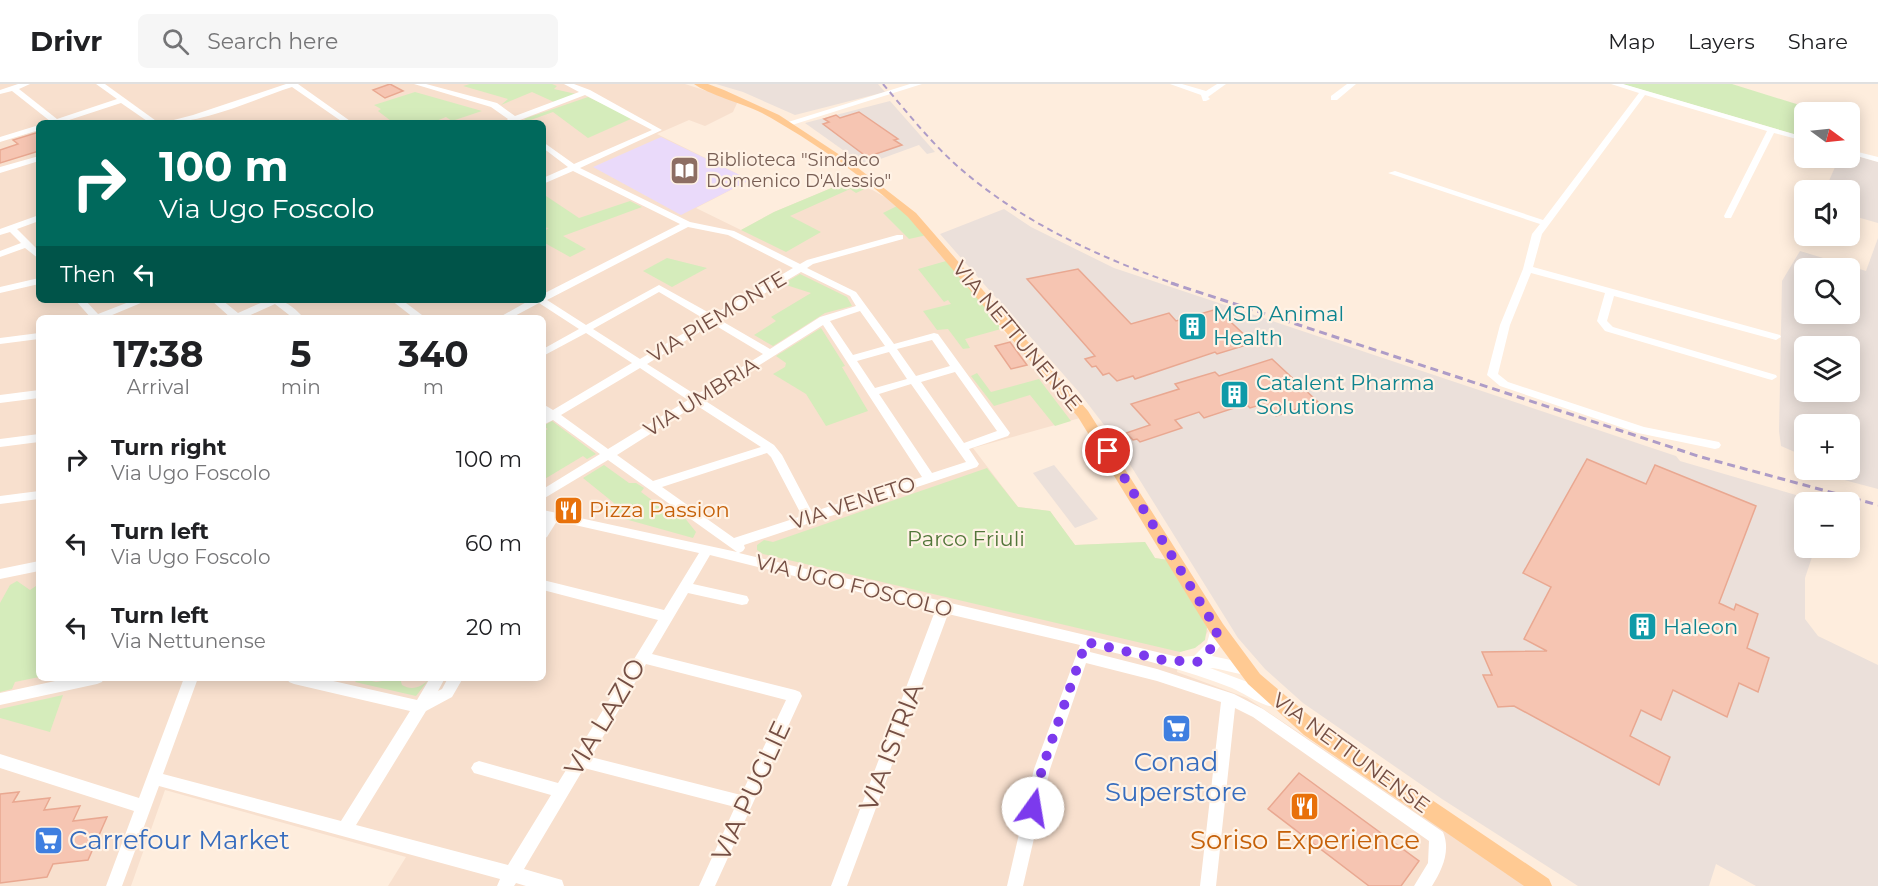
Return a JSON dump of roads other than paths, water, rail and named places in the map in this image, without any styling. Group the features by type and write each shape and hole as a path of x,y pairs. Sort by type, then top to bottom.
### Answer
{"main road":[{"name":"VIA NETTUNENSE","path":"699,84 746,100 789,123 882,189 912,214 1057,380 1108,451 1217,630 1245,669 1287,711 1369,770 1542,886"}],"street":[{"path":"0,92 26,84"},
{"path":"100,84 149,120"},
{"path":"180,120 293,84 341,120"},
{"path":"418,84 489,104 515,120"},
{"path":"546,180 655,132 657,128 568,84"},
{"path":"789,123 918,84"},
{"path":"1174,84 1209,98 1222,84"},
{"path":"1334,98 1352,84"},
{"path":"1615,84 1794,136"},
{"path":"13,88 52,120"},
{"path":"519,120 587,92"},
{"path":"1644,92 1545,223 1533,244 1528,269 1503,329 1492,371 1496,380 1642,430 1715,445"},
{"path":"60,120 123,100"},
{"path":"192,120 195,117"},
{"path":"0,140 36,128"},
{"path":"1728,216 1772,129"},
{"path":"546,146 574,168 687,224 731,233 849,291 862,307 891,348 913,380 961,448 1004,433 934,336 891,348 851,360"},
{"path":"1860,155 1878,160"},
{"path":"0,170 36,159"},
{"path":"1392,173 1545,223"},
{"path":"0,232 36,219"},
{"path":"546,296 687,224"},
{"path":"11,228 36,253"},
{"name":"VIA PIEMONTE","path":"546,414 640,364 819,258 900,237"},
{"path":"0,254 27,244"},
{"path":"1528,269 1776,337"},
{"path":"0,290 36,282"},
{"path":"546,351 659,288 771,354"},
{"path":"1610,292 1602,321 1609,329 1772,377"},
{"path":"546,302 770,448 809,518"},
{"path":"83,303 94,315"},
{"path":"105,315 135,303"},
{"path":"219,303 233,315"},
{"path":"243,315 269,303"},
{"path":"280,303 295,315"},
{"path":"400,303 417,315"},
{"path":"509,315 533,303"},
{"name":"VIA UMBRIA","path":"546,493 824,320 862,307"},
{"path":"824,320 929,478"},
{"path":"1,342 36,336"},
{"path":"872,392 957,368"},
{"path":"1,400 36,394"},
{"path":"546,414 734,543 740,549 741,558"},
{"path":"0,443 36,438"},
{"path":"651,486 770,448"},
{"name":"VIA VENETO","path":"734,543 973,464 961,448"},
{"path":"0,500 36,495"},
{"name":"VIA UGO FOSCOLO","path":"548,515 707,550 944,608 1084,649 1163,660 1221,675 1245,669"},
{"name":"VIA LAZIO","path":"509,879 578,760 707,550"},
{"path":"0,574 36,567"},
{"path":"546,586 665,616"},
{"path":"684,587 742,600"},
{"name":"VIA ISTRIA","path":"839,886 944,608"},
{"path":"1194,686 1213,646 1217,630"},
{"path":"1015,886 1042,769 1084,649 1229,698 1258,712 1437,837 1436,866 1422,886"},
{"name":"VIA PUGLIE","path":"640,657 795,696 707,886"},
{"name":"VIA UGO FOSCOLO","path":"1201,669 1261,695 1287,711"},
{"path":"0,699 83,681"},
{"path":"114,886 189,681"},
{"path":"307,681 420,707 447,693 454,681"},
{"path":"345,828 436,681"},
{"path":"1208,886 1229,698"},
{"path":"578,760 746,803"},
{"path":"0,761 142,806"},
{"path":"479,768 560,791"},
{"path":"153,778 345,828 509,879 556,886"}],"railway":[{"path":"883,84 944,154 1004,202 1058,234 1087,248 1175,284"},
{"path":"1171,283 1701,457 1878,505"}],"place":[{"name":"Biblioteca \"Sindaco Domenico D'Alessio\"","path":"685,170"},
{"name":"MSD Animal Health","path":"1192,326"},
{"name":"Catalent Pharma Solutions","path":"1235,395"},
{"name":"Pizza Passion","path":"568,510"},
{"name":"Haleon","path":"1642,627"},
{"name":"Conad Superstore","path":"1176,728"},
{"name":"Soriso Experience","path":"1305,806"},
{"name":"Carrefour Market","path":"48,840"}],"park label":[{"name":"Parco Friuli","path":"966,539"}]}
